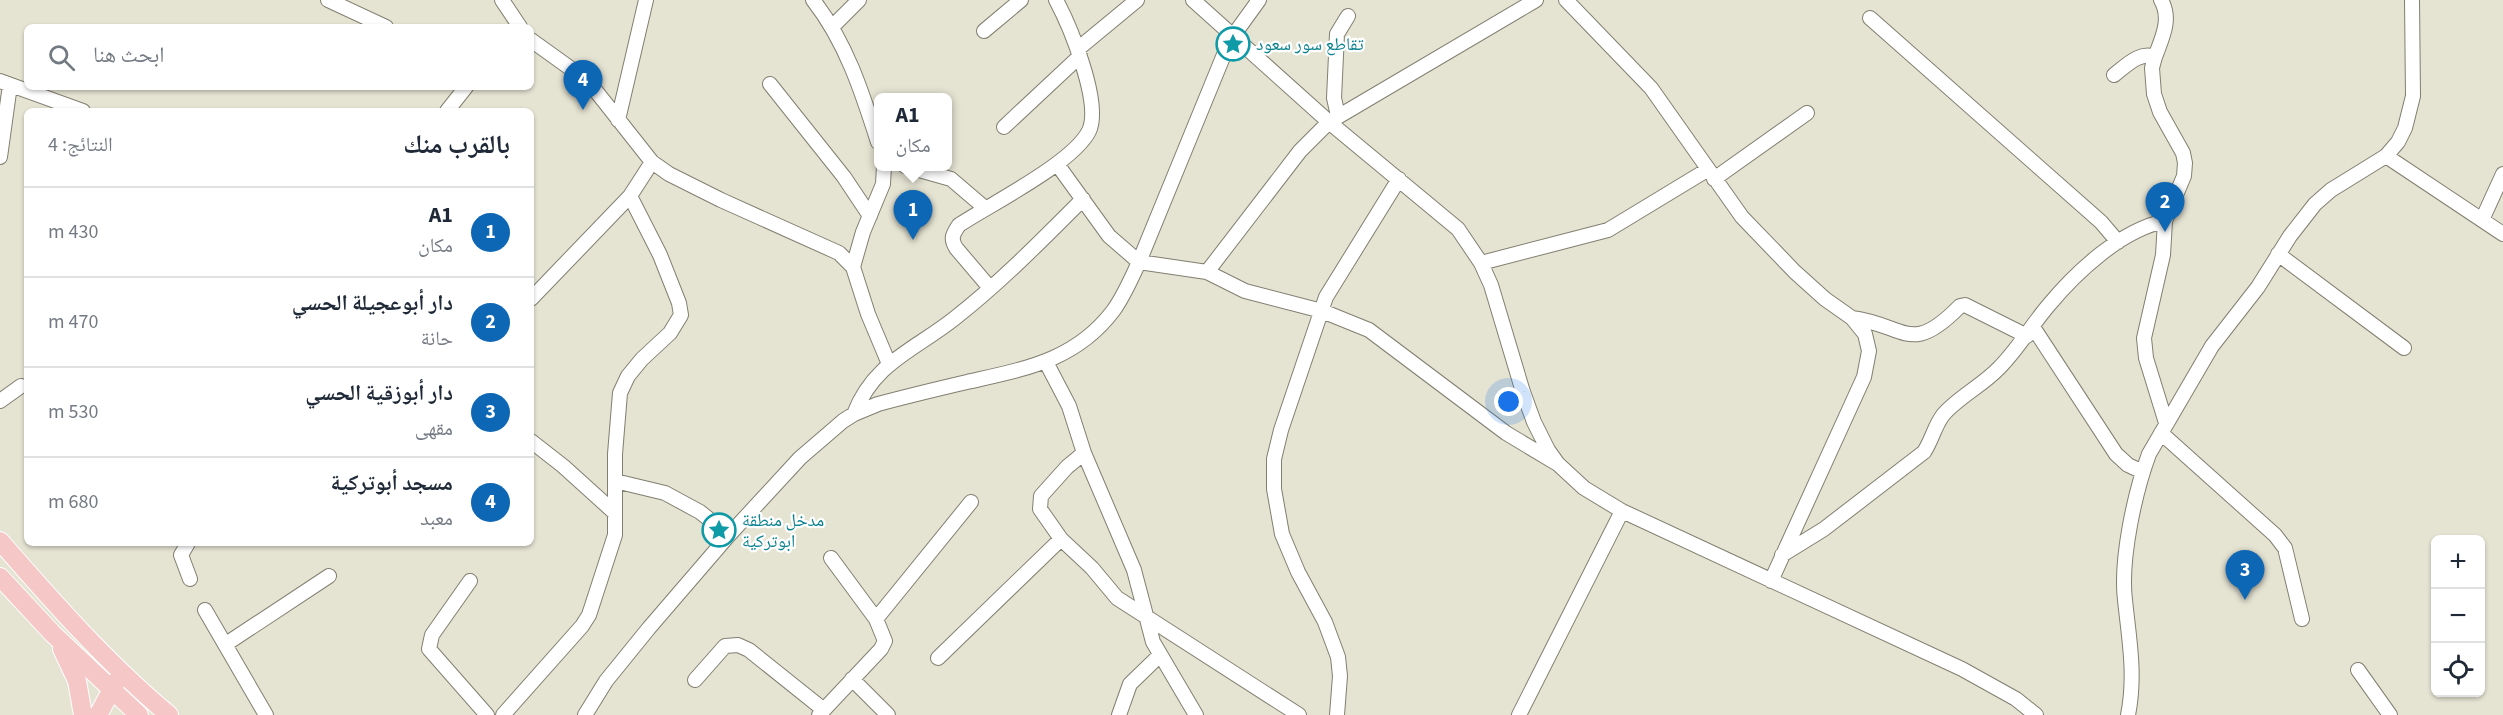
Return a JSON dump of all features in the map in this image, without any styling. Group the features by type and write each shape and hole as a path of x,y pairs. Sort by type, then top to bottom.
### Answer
{"main road":[{"path":"0,541 121,673 169,715"},
{"path":"0,577 53,634 111,690 128,711"},
{"path":"53,634 77,681 83,715"},
{"path":"98,715 121,673"},
{"path":"128,711 137,686"}],"street":[{"path":"328,0 380,24"},
{"path":"502,0 518,24"},
{"path":"618,120 646,0"},
{"path":"813,0 841,41 874,127"},
{"path":"832,27 859,0"},
{"path":"984,31 1021,0"},
{"path":"990,288 952,242 952,235 959,225 1057,164 1088,134 1091,126 1090,99 1080,52 1056,0"},
{"path":"1004,127 1137,0"},
{"path":"1192,0 1334,119 1458,229 1481,263 1507,335 1534,422 1558,464"},
{"path":"585,715 606,681 729,535 822,437 854,414 913,394 1046,362 1075,346 1112,312 1139,262 1209,89 1233,36 1259,0"},
{"path":"1207,272 1300,151 1334,119 1536,0"},
{"path":"1566,0 1651,88 1742,217 1795,272 1825,299 1852,318 1864,334 1869,351 1864,377 1771,581"},
{"path":"2161,0 2166,9 2166,27 2152,68 2154,94 2160,112 2183,153 2185,163 2184,176 2165,221 2163,255 2144,338 2146,358 2163,428 2275,535 2284,548 2302,619"},
{"path":"2128,715 2132,697 2133,658 2125,598 2125,568 2128,540 2143,472 2163,428 2212,346 2231,325 2278,254 2316,204 2331,190 2386,156 2398,142 2411,110 2412,0"},
{"path":"1334,119 1337,34 1348,16"},
{"path":"1870,18 2101,222 2118,242"},
{"path":"534,42 588,81 652,162 669,174 839,253 853,267 868,314 889,363"},
{"path":"2114,75 2139,57 2145,55 2155,57"},
{"path":"0,157 5,83 24,90"},
{"path":"770,84 844,177 870,216"},
{"path":"24,90 74,108"},
{"path":"449,108 460,90"},
{"path":"1481,263 1608,230 1711,174 1807,112"},
{"path":"2386,156 2503,234"},
{"path":"534,296 630,196 652,162"},
{"path":"1057,164 1109,236 1139,262 1207,272 1245,291 1322,311 1369,330 1506,433 1558,464 1584,488 1622,511 1962,669 2016,699 2036,715"},
{"path":"853,267 883,184 884,171"},
{"path":"923,171 951,179 985,208"},
{"path":"2482,220 2503,174"},
{"path":"1337,715 1341,676 1338,657 1325,622 1298,572 1282,534 1274,459 1281,430 1332,287 1399,178"},
{"path":"504,715 589,615 615,535 615,454 620,393 628,376 642,359 670,333 681,315 679,303 660,255 630,196"},
{"path":"854,414 873,378 889,363 955,318 990,288 1083,199"},
{"path":"1782,555 1818,534 1924,452 1934,429 1944,414 2000,368 2030,332 2047,306 2076,276 2118,242 2147,225 2165,221"},
{"path":"2278,254 2404,348"},
{"path":"1852,318 1874,321 1911,336 1933,329 1960,306 1965,305 2030,332 2116,454 2128,465 2143,472"},
{"path":"1046,362 1069,406 1084,453 1134,570 1144,615 1153,642 1196,715"},
{"path":"0,401 21,386"},
{"path":"534,443 615,513"},
{"path":"1084,453 1066,467 1041,496 1040,509 1061,539 1092,568 1117,598 1299,715"},
{"path":"615,481 665,494 700,512 729,535"},
{"path":"876,619 971,502"},
{"path":"1526,713 1622,511"},
{"path":"938,658 1061,539"},
{"path":"186,546 181,555 190,579"},
{"path":"696,680 725,646 738,645 749,650 821,713 885,641 876,619 831,558"},
{"path":"226,644 330,576"},
{"path":"470,581 432,635 429,649 488,715"},
{"path":"205,610 266,715"},
{"path":"1119,715 1130,684 1160,655"},
{"path":"2358,670 2390,715"},
{"path":"852,679 888,715"}],"place":[{"name":"تقاطع سور سعود","path":"1233,44"},
{"name":"مسجد أبوتركية","path":"583,110"},
{"name":"دار أبوعجيلة الحسي","path":"2165,232"},
{"name":"A1","path":"913,240"},
{"name":"مدخل منطقة ابوتركية","path":"719,530"},
{"name":"دار أبوزقية الحسي","path":"2245,600"}]}
